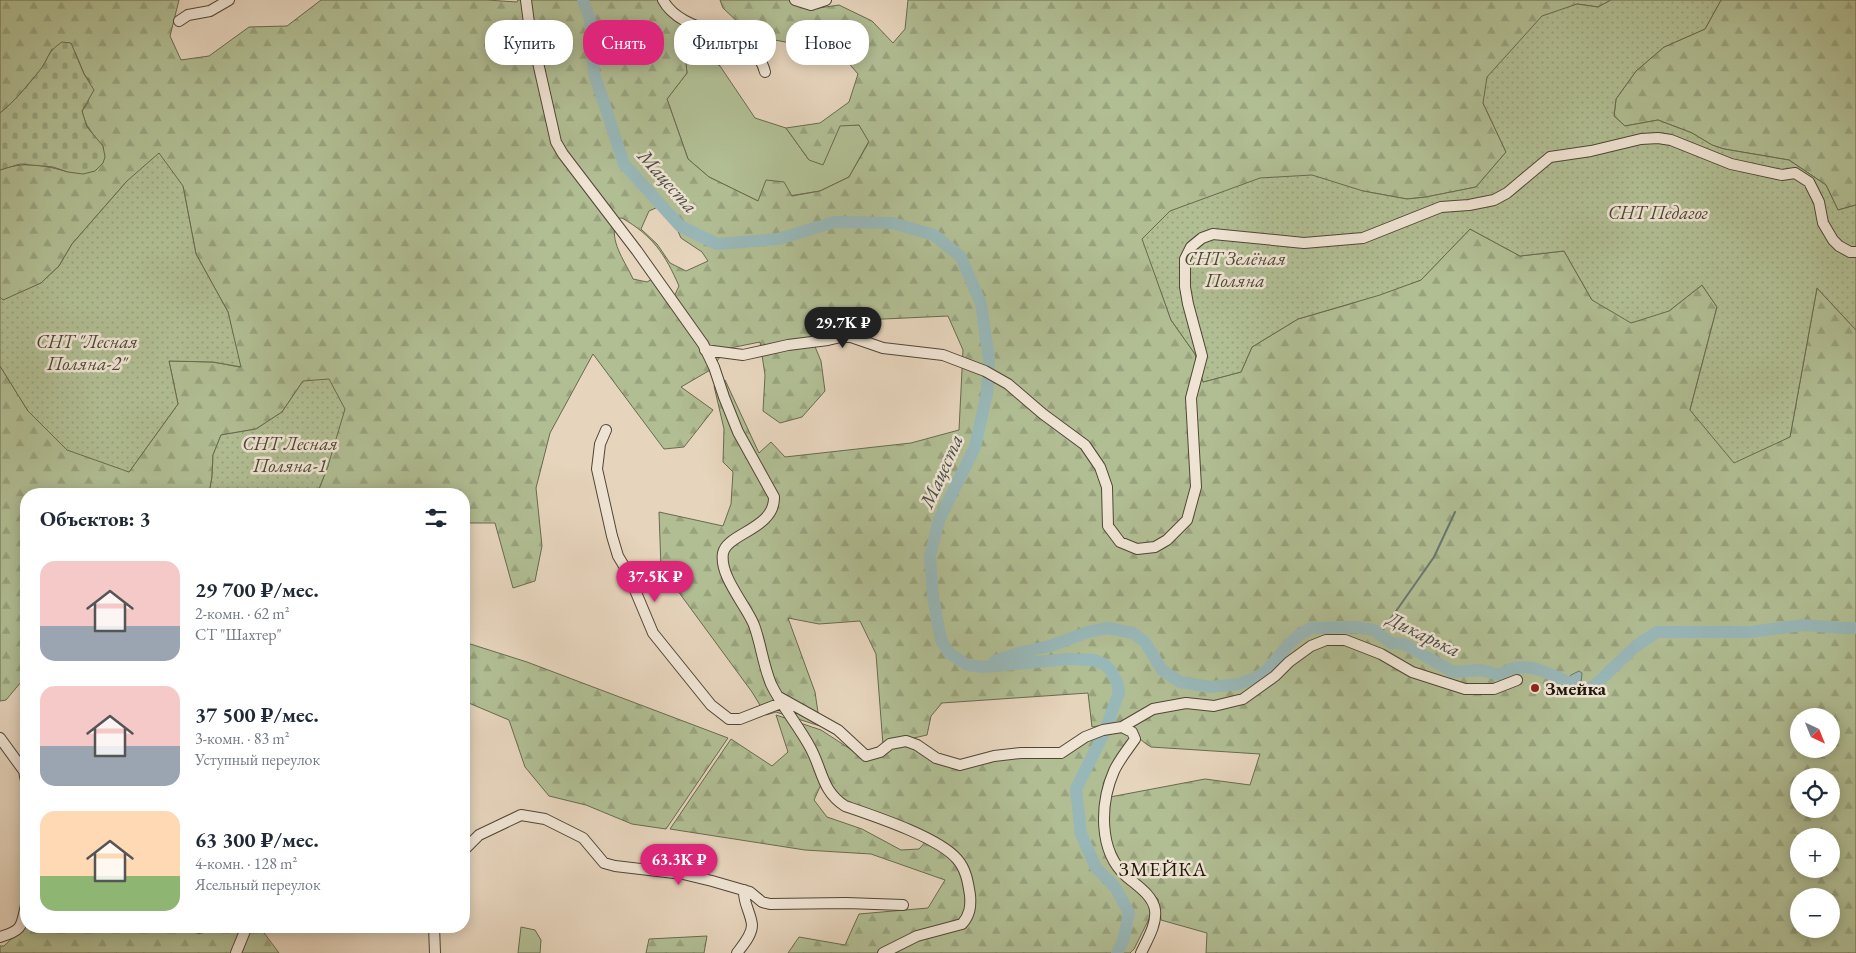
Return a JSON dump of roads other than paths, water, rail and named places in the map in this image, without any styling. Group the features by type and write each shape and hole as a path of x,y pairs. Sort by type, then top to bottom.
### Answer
{"street":[{"path":"179,21 188,15 210,11 229,0"},
{"path":"526,0 529,23 556,142 703,344 714,367 738,432 774,497 775,505 771,512 757,525 728,545 723,554 726,574 754,626 765,668 779,700 810,747 827,788 834,798 846,806 929,839 957,858 966,872 970,902 966,919 962,924 917,936 883,953"},
{"path":"663,0 667,8 683,19 703,29 740,42 762,61 765,72"},
{"path":"795,0 811,5 826,0"},
{"path":"705,350 743,354 788,345 851,337 883,348 944,355 985,371 1008,384 1043,414 1085,445 1100,466 1107,487 1108,526 1110,531 1120,542 1137,549 1155,547 1167,540 1187,520 1196,487 1191,398 1202,356 1188,304 1185,259 1191,247 1202,238 1213,234 1304,243 1363,238 1441,207 1470,205 1494,200 1506,193 1550,157 1591,151 1641,139 1658,138 1671,140 1731,164 1782,175 1796,173 1808,182 1819,202 1823,223 1833,240 1850,252 1856,252"},
{"path":"606,430 599,449 597,469 612,536 618,556 653,633 711,705 729,719 740,719 779,700"},
{"path":"779,700 838,730 866,756 880,752 890,744 906,741 917,745 936,758 960,765 994,756 1021,752 1061,753 1085,737 1103,730 1118,728 1142,714 1166,705 1186,703 1214,706 1243,699 1275,676 1289,662 1312,646 1326,640 1345,640 1381,654 1412,672 1465,688 1494,689 1516,680"},
{"path":"1118,728 1132,732 1135,739 1114,771 1107,793 1105,837 1112,858 1124,874 1154,904 1155,921 1141,953"},
{"path":"0,738 20,766"},
{"path":"470,844 479,835 521,815 529,816 545,819 583,838 604,863 683,874 750,892 762,902 770,904 846,903 903,905"},
{"path":"737,953 747,940 752,925 745,906 744,890"},
{"path":"0,937 16,931 20,927"},
{"path":"236,953 244,933"},
{"path":"434,933 435,953"}],"water":[{"path":"1579,671 1582,673 1581,683 1569,693 1565,694 1562,692 1561,685 1571,675"}],"waterway":[{"name":"Мацеста","path":"583,0 590,20 594,73 624,164 680,226 717,244 778,239 835,222 892,223 934,235 961,257 981,304 989,359 987,393 975,447 939,520 930,556 933,597 941,640 949,653 967,665 984,667 1068,659 1093,660 1104,664 1111,671 1117,682 1119,692 1105,731 1076,789 1081,834 1096,868 1115,887 1129,913 1123,941 1117,953"},
{"path":"1380,634 1434,557 1455,512"},
{"name":"Дикарька","path":"995,661 1018,653 1050,646 1088,632 1108,628 1133,633 1145,642 1162,670 1180,682 1210,687 1239,684 1257,677 1268,669 1299,635 1311,628 1355,627 1374,630 1391,643 1404,644 1453,672 1481,670 1500,675 1510,669 1520,667 1531,668 1553,675 1583,689 1594,686 1636,646 1657,632 1750,632 1803,625 1856,628"}],"place":[{"name":"Змейка","path":"1535,688"}],"district":[{"name":"ЗМЕЙКА","path":"1163,869"}],"park label":[{"name":"СНТ Педагог","path":"1658,212"},
{"name":"СНТ Зелёная Поляна","path":"1235,269"},
{"name":"СНТ \"Лесная Поляна-2\"","path":"87,352"},
{"name":"СНТ Лесная Поляна-1","path":"290,454"}]}
